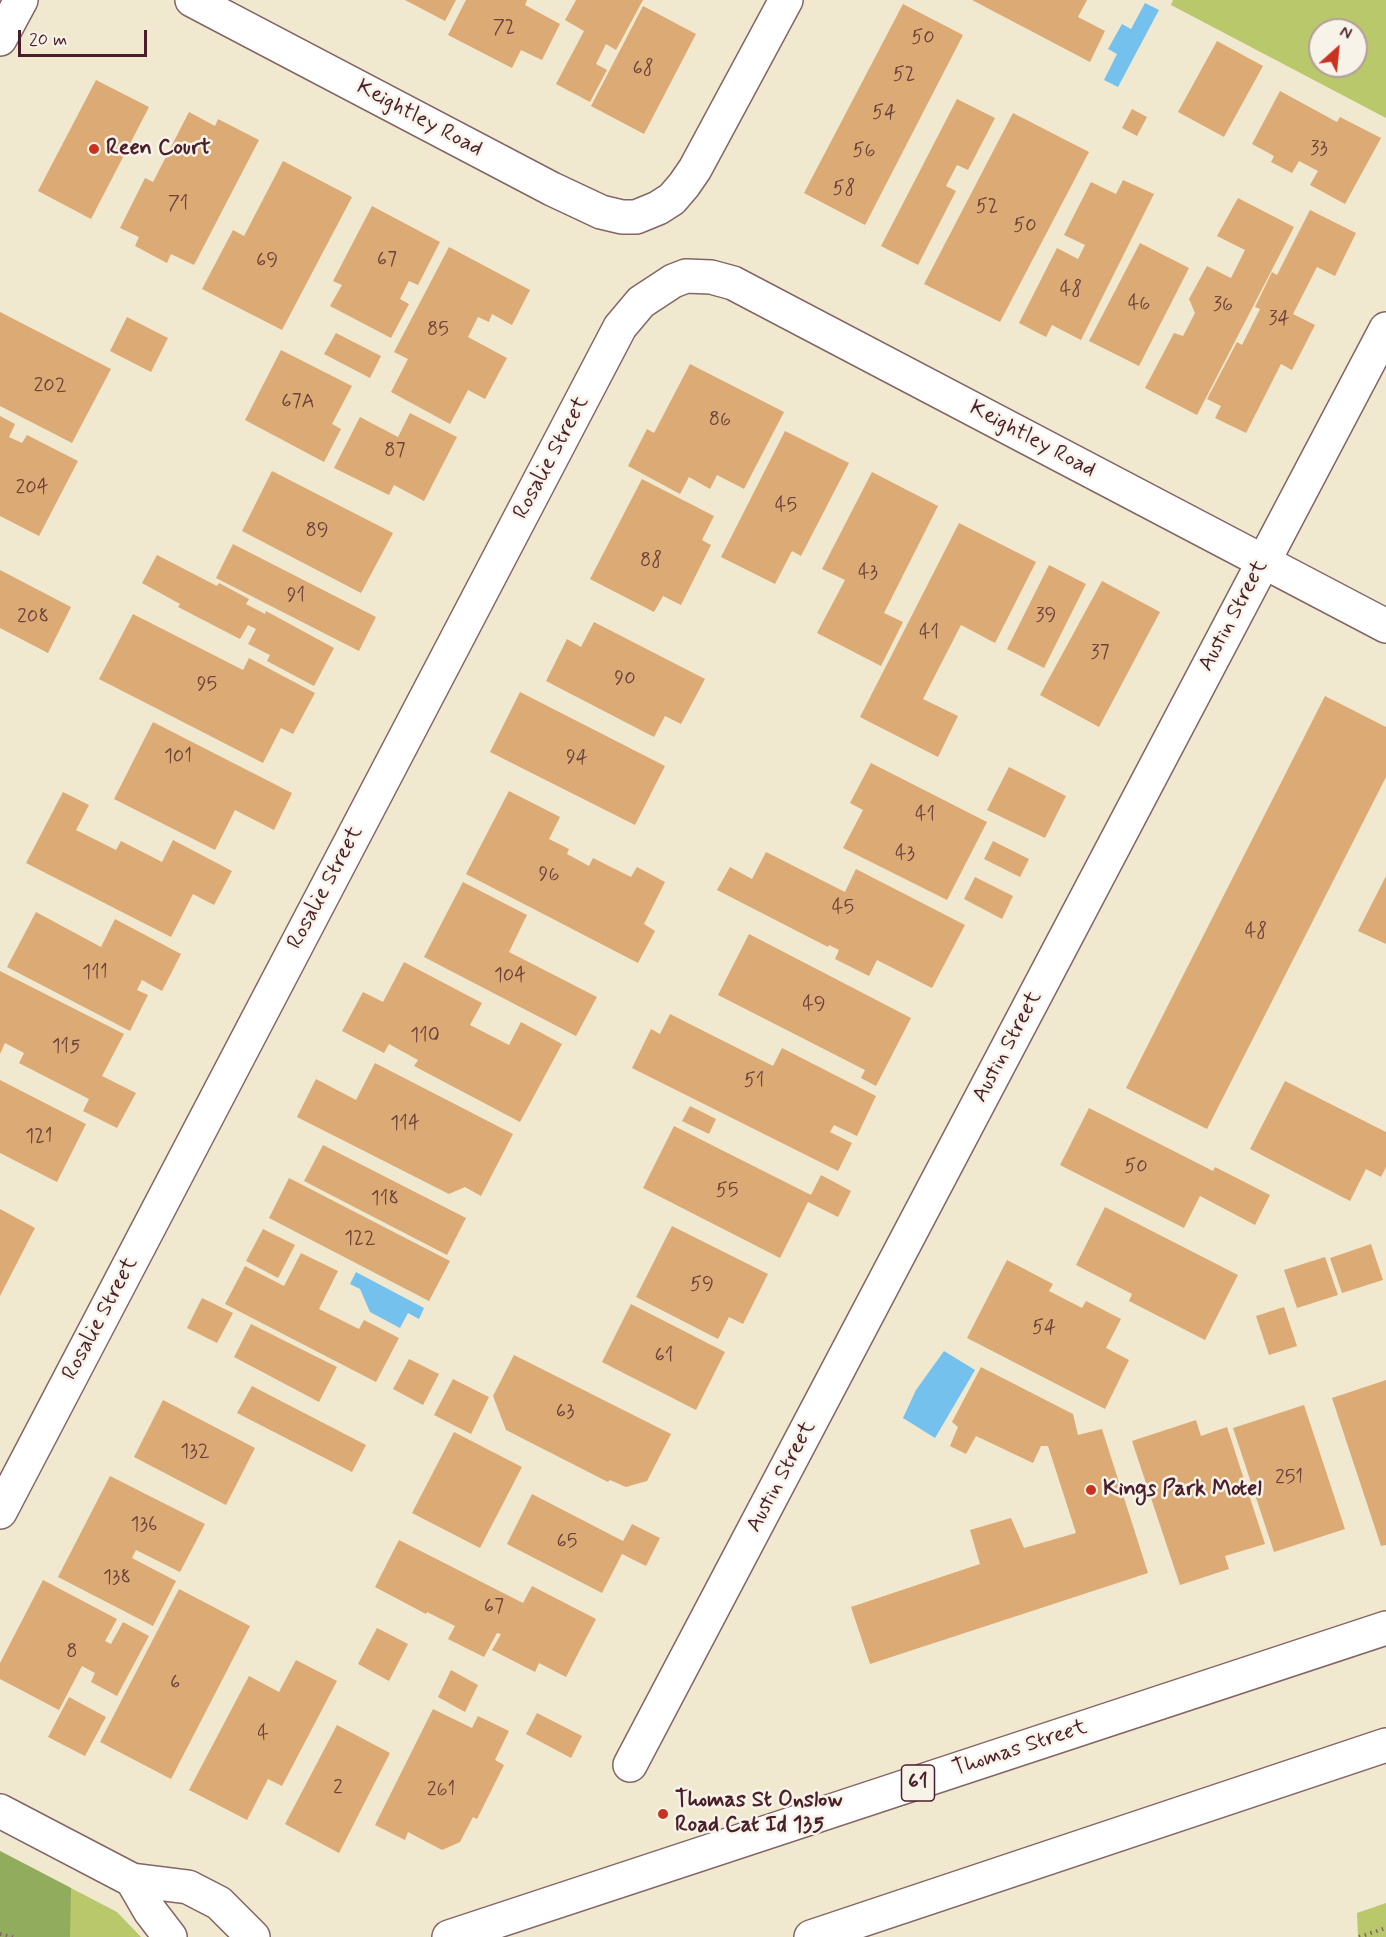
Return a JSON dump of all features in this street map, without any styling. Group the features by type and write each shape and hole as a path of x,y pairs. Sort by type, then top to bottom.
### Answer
{"street":[{"path":"0,39 21,0"},
{"name":"Keightley Road","path":"192,0 552,189 601,212 622,217 650,212 672,199 695,169 786,0"},
{"name":"Keightley Road","path":"672,281 686,276 711,277 733,284 1386,626"},
{"name":"Rosalie Street","path":"0,1512 620,327 641,302 672,281"},
{"name":"Austin Street","path":"630,1765 1386,329"},
{"name":"Thomas Street","path":"449,1937 1386,1628"},
{"path":"811,1937 1386,1745"},
{"path":"0,1811 132,1880 188,1887 219,1903 253,1937"},
{"path":"132,1880 150,1911 170,1937"}],"path":[{"path":"1359,1937 1386,1928"},
{"path":"0,1934 13,1937"}],"green space":[{"path":"1173,0 1386,0 1386,118 1310,78 1368,78 1368,18 1308,18 1308,77 1171,5"},
{"path":"0,1851 117,1912 141,1937 0,1937"},
{"path":"0,1851 71,1888 70,1937 0,1937"},
{"path":"1386,1903 1386,1937 1358,1937 1357,1913"}],"water":[{"path":"1145,3 1159,10 1118,87 1104,80 1117,54 1108,49 1122,24 1131,29"},
{"path":"356,1272 424,1308 419,1319 408,1313 400,1328 370,1312 360,1289 350,1284"},
{"path":"944,1351 975,1370 935,1438 903,1418 916,1390"}],"building":[{"path":"405,0 456,0 445,21"},
{"path":"466,0 527,0 525,5 560,24 542,60 521,50 512,68 448,35"},
{"path":"576,0 643,0 616,50 606,44 596,64 607,70 590,102 556,84 584,31 565,20"},
{"path":"972,0 1087,0 1078,17 1105,31 1090,62"},
{"path":"903,4 963,35 865,225 804,193"},
{"path":"643,6 696,34 644,134 591,106"},
{"path":"1217,41 1263,66 1224,137 1178,112"},
{"name":"Reen Court","path":"96,80 149,107 91,219 38,191"},
{"path":"1280,91 1337,122 1340,117 1381,138 1345,204 1310,185 1318,171 1299,161 1292,173 1271,162 1274,156 1252,144"},
{"path":"957,99 995,118 968,170 957,165 946,186 956,191 918,265 881,246"},
{"path":"1132,109 1147,117 1137,136 1122,128"},
{"path":"189,112 215,126 218,119 259,140 194,265 171,254 167,263 135,246 139,237 120,228 145,178 153,182"},
{"path":"1013,113 1089,152 1000,322 924,284"},
{"path":"283,161 352,197 282,330 202,289 233,230 244,236"},
{"path":"1123,180 1154,194 1081,340 1052,325 1046,337 1019,323 1057,248 1078,259 1085,245 1064,235 1091,182 1116,194"},
{"path":"1238,198 1294,227 1197,415 1145,388 1174,333 1183,336 1195,313 1189,299 1207,266 1231,278 1245,250 1217,236"},
{"path":"372,206 440,242 418,285 409,281 400,299 409,304 391,338 330,306 342,285 333,281"},
{"path":"1310,210 1356,233 1335,276 1317,267 1293,314 1315,325 1292,370 1281,364 1246,433 1215,418 1221,406 1207,399 1237,342 1242,345 1260,309 1255,307 1272,272 1277,275"},
{"path":"1140,243 1189,268 1139,366 1089,341"},
{"path":"449,247 530,290 512,325 492,314 489,322 478,317 468,337 507,358 485,399 468,390 450,424 391,392 408,359 394,352"},
{"path":"0,312 111,369 72,443 0,406"},
{"path":"127,317 168,338 151,372 110,351"},
{"path":"336,333 381,356 370,378 324,354"},
{"path":"281,350 352,386 332,424 341,429 324,462 245,420"},
{"path":"690,364 784,412 744,489 717,475 710,489 689,477 680,494 628,466 647,429 654,433"},
{"path":"410,413 457,437 424,501 394,485 389,495 334,468 360,417 398,437"},
{"path":"0,416 15,424 9,437 22,443 27,435 78,461 39,536 0,516"},
{"path":"785,431 849,463 801,556 792,551 775,584 721,557"},
{"path":"272,471 393,533 361,593 242,531"},
{"path":"872,472 938,506 884,613 903,622 881,666 817,633 845,580 822,569"},
{"path":"642,479 714,516 702,540 711,545 681,605 663,596 654,612 590,579"},
{"path":"959,523 1036,562 995,643 961,625 923,699 958,716 938,757 860,717"},
{"path":"233,544 376,617 359,651 216,578"},
{"path":"157,555 217,586 219,583 249,599 246,604 265,614 266,611 334,648 314,686 267,661 270,655 248,644 256,629 248,625 240,639 178,607 180,604 142,583"},
{"path":"1049,565 1086,584 1044,668 1007,649"},
{"path":"0,570 71,607 48,653 0,628"},
{"path":"1102,581 1160,612 1099,727 1040,695"},
{"path":"133,614 243,670 249,658 315,693 293,734 281,728 263,763 99,679"},
{"path":"594,622 705,679 681,724 665,716 654,737 546,681 567,639 581,647"},
{"path":"520,692 665,766 635,825 490,752"},
{"path":"1325,696 1386,727 1386,777 1207,1129 1126,1088"},
{"path":"153,722 292,793 274,830 235,810 215,850 114,799"},
{"path":"871,763 987,822 947,900 843,848 863,810 850,803"},
{"path":"1009,767 1066,796 1045,838 987,810"},
{"path":"509,791 560,817 549,839 569,849 567,854 589,866 593,858 631,877 637,867 665,882 644,924 655,931 638,963 466,874"},
{"path":"63,792 89,805 76,830 116,850 121,841 162,862 173,840 232,871 214,905 193,894 171,937 26,863"},
{"path":"993,841 1029,859 1020,877 984,859"},
{"path":"766,852 845,892 856,869 965,925 932,988 877,960 869,976 835,959 839,950 829,945 828,947 717,890 730,867 752,879"},
{"path":"1386,876 1386,944 1358,931"},
{"path":"975,877 1013,896 1002,919 964,899"},
{"path":"463,882 527,915 509,952 597,997 576,1036 424,957"},
{"path":"36,912 101,947 115,919 181,954 162,991 142,980 137,990 148,995 130,1031 7,967"},
{"path":"749,934 911,1018 876,1086 861,1078 865,1070 718,995"},
{"path":"404,962 482,1003 470,1025 509,1045 521,1022 562,1044 520,1122 414,1066 418,1060 389,1044 384,1053 342,1031 363,992 383,1002"},
{"path":"0,971 124,1034 102,1076 136,1093 117,1128 83,1111 89,1099 19,1063 24,1053 5,1043 0,1054"},
{"path":"670,1014 773,1066 782,1048 876,1096 857,1136 834,1125 830,1132 852,1143 838,1171 632,1068 651,1029 660,1034"},
{"path":"375,1063 513,1134 481,1196 465,1187 449,1194 297,1117 316,1079 356,1100"},
{"path":"0,1080 86,1124 57,1182 0,1153"},
{"path":"1285,1081 1386,1132 1386,1167 1381,1177 1366,1169 1350,1201 1250,1149"},
{"path":"690,1106 716,1119 709,1134 682,1121"},
{"path":"1089,1108 1213,1171 1215,1167 1270,1195 1255,1225 1200,1196 1184,1228 1060,1165"},
{"path":"674,1126 811,1195 821,1175 851,1191 838,1217 808,1202 780,1258 643,1188"},
{"path":"323,1145 466,1218 447,1255 304,1181"},
{"path":"289,1178 450,1261 429,1301 269,1218"},
{"path":"1105,1207 1238,1275 1205,1340 1129,1301 1132,1294 1076,1265"},
{"path":"0,1209 35,1228 0,1296"},
{"path":"672,1226 768,1274 743,1324 729,1317 718,1339 636,1297"},
{"path":"263,1229 295,1245 278,1278 246,1261"},
{"path":"1371,1244 1383,1280 1342,1293 1330,1258"},
{"path":"301,1253 338,1271 319,1309 359,1329 364,1320 399,1338 376,1382 225,1304 245,1266 284,1286"},
{"path":"1325,1257 1338,1295 1297,1308 1284,1270"},
{"path":"1007,1260 1053,1284 1049,1291 1082,1308 1086,1301 1121,1319 1106,1348 1129,1360 1105,1409 967,1338"},
{"path":"202,1298 233,1313 217,1343 187,1328"},
{"path":"631,1304 725,1352 696,1410 602,1362"},
{"path":"1284,1307 1297,1346 1269,1355 1256,1316"},
{"path":"251,1324 337,1367 319,1402 234,1357"},
{"path":"514,1355 671,1434 647,1481 626,1487 610,1480 608,1482 506,1430 493,1396"},
{"path":"409,1359 439,1374 423,1405 393,1389"},
{"name":"Kings Park Motel","path":"981,1367 1073,1414 1078,1435 1102,1429 1148,1573 870,1664 851,1607 980,1564 970,1530 1011,1518 1024,1548 1076,1533 1048,1446 1041,1446 1033,1463 976,1436 966,1454 950,1446 958,1427 952,1422"},
{"path":"453,1379 489,1397 471,1434 434,1415"},
{"path":"1386,1380 1386,1545 1381,1546 1332,1398"},
{"path":"252,1386 366,1445 352,1472 237,1413"},
{"path":"163,1400 255,1448 226,1505 134,1457"},
{"path":"1304,1405 1345,1529 1274,1552 1233,1428"},
{"path":"1196,1420 1201,1436 1227,1427 1265,1544 1225,1556 1229,1569 1180,1585 1132,1441"},
{"path":"454,1432 522,1467 480,1548 412,1513"},
{"path":"110,1476 205,1524 180,1572 136,1550 132,1558 176,1581 153,1626 58,1577"},
{"path":"532,1494 623,1541 632,1524 660,1538 646,1566 622,1554 602,1593 507,1544"},
{"path":"399,1540 523,1603 532,1586 596,1619 566,1677 539,1663 535,1672 492,1650 501,1634 497,1633 484,1657 448,1639 455,1626 427,1612 426,1614 375,1587"},
{"path":"43,1580 117,1619 105,1641 111,1644 123,1622 149,1636 117,1696 91,1682 95,1673 82,1666 59,1710 0,1679 0,1663"},
{"path":"179,1589 250,1626 171,1779 100,1742"},
{"path":"377,1628 408,1644 389,1681 358,1664"},
{"path":"296,1660 337,1681 282,1786 268,1779 247,1820 189,1790 249,1676 279,1692"},
{"path":"451,1670 478,1685 465,1712 438,1697"},
{"path":"69,1697 106,1717 85,1756 48,1737"},
{"path":"433,1709 472,1728 478,1716 509,1731 495,1760 504,1765 477,1819 473,1817 460,1842 442,1850 408,1832 405,1840 375,1825"},
{"path":"537,1713 582,1736 571,1758 526,1734"},
{"path":"337,1725 390,1753 339,1853 285,1824"}],"place":[{"name":"Reen Court","path":"94,149"},
{"name":"Kings Park Motel","path":"1091,1490"},
{"name":"Thomas St Onslow Road Cat Id 135","path":"663,1814"}]}
